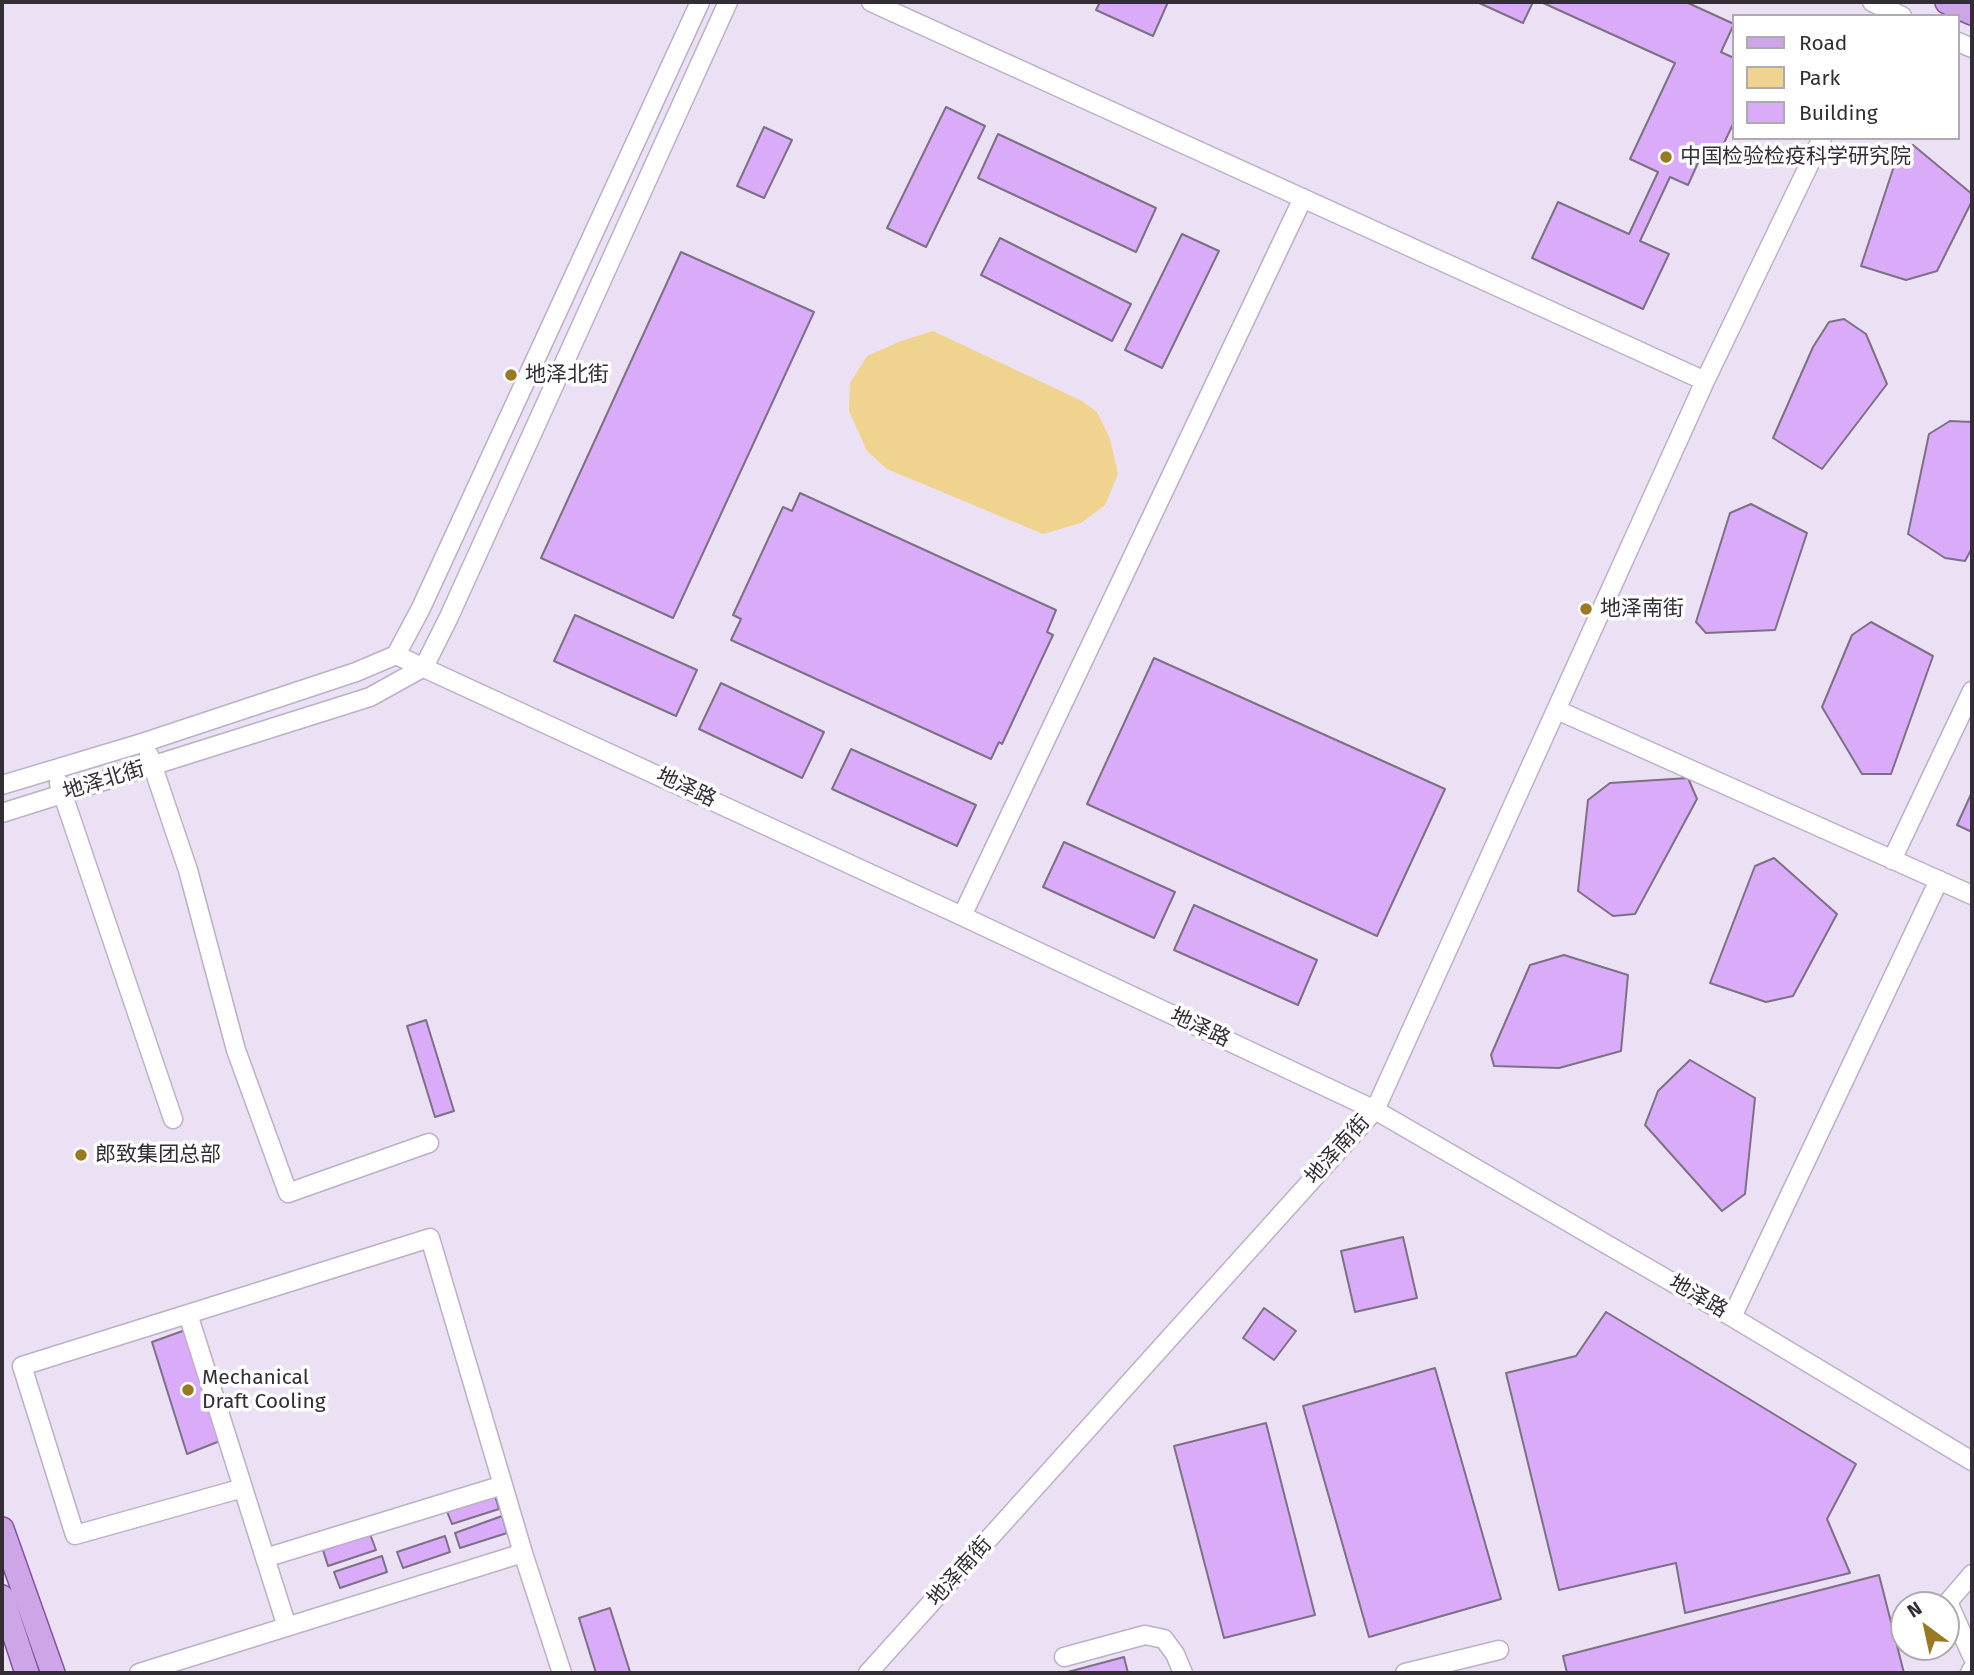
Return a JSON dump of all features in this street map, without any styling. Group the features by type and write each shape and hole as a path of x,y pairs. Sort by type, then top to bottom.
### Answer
{"main road":[{"path":"1947,2 1972,13"},
{"path":"2,1529 53,1673"},
{"path":"2,1597 27,1673"}],"street":[{"path":"396,655 421,608 700,2"},
{"path":"424,667 728,2"},
{"path":"871,2 1705,381"},
{"path":"1881,7 1897,14"},
{"name":"地泽南街","path":"870,1673 1374,1110 1705,381 1821,140"},
{"path":"962,916 1303,198"},
{"name":"地泽路","path":"396,655 962,916 1374,1110 1732,1317 1972,1461"},
{"name":"地泽北街","path":"2,785 145,742 356,672 396,655"},
{"name":"地泽北街","path":"2,813 370,697 424,667"},
{"path":"1892,860 1972,691"},
{"path":"1557,710 1972,895"},
{"path":"145,742 188,870 236,1050 288,1193 429,1143"},
{"path":"54,770 173,1119"},
{"path":"1732,1317 1939,880"},
{"path":"243,1488 75,1535 22,1366 430,1238 523,1553 562,1673"},
{"path":"188,1314 287,1627"},
{"path":"265,1558 503,1485"},
{"path":"139,1673 523,1553"},
{"path":"1972,1574 1948,1602 1972,1656"},
{"path":"1064,1657 1145,1635 1164,1639 1175,1654 1182,1673"},
{"path":"1405,1673 1499,1650"}],"green space":[{"path":"933,331 1082,401 1097,412 1110,439 1118,474 1105,505 1081,523 1043,534 887,469 867,451 849,411 850,383 867,356"}],"building":[{"path":"1100,2 1168,2 1153,36 1096,10"},
{"path":"1477,2 1533,2 1523,23"},
{"name":"中国检验检疫科学研究院","path":"1541,2 1686,2 1732,23 1721,52 1732,57 1732,126 1716,160 1702,154 1688,185 1670,177 1640,241 1669,254 1643,309 1532,258 1558,202 1629,234 1658,172 1630,159 1675,63"},
{"path":"946,107 985,126 926,247 887,228"},
{"path":"764,127 792,140 764,198 737,186"},
{"path":"998,134 1156,208 1136,252 978,178"},
{"path":"1913,145 1972,194 1972,201 1937,271 1906,280 1861,266 1898,154"},
{"path":"1182,234 1219,251 1162,368 1125,350"},
{"path":"1000,238 1131,304 1112,341 981,275"},
{"path":"681,252 814,312 673,618 541,558"},
{"path":"1844,319 1866,334 1887,384 1822,469 1773,438 1813,347 1829,322"},
{"path":"1950,421 1972,422 1972,548 1965,561 1945,558 1908,534 1929,434"},
{"path":"800,493 1056,610 1047,632 1053,635 1002,744 999,742 991,759 731,640 741,619 733,615 783,507 792,511"},
{"path":"1751,504 1807,533 1775,630 1706,633 1696,622 1730,513"},
{"path":"575,615 697,670 676,716 554,661"},
{"path":"1871,622 1933,656 1891,774 1862,774 1822,707 1852,635"},
{"path":"1154,658 1445,789 1377,936 1087,804"},
{"path":"721,683 824,732 802,778 699,729"},
{"path":"851,749 976,805 957,846 832,789"},
{"path":"1688,778 1697,799 1635,914 1613,916 1578,891 1588,800 1610,783"},
{"path":"1972,792 1972,832 1957,825"},
{"path":"1064,842 1175,892 1154,938 1043,887"},
{"path":"1774,858 1837,914 1793,996 1766,1002 1710,983 1755,866"},
{"path":"1194,905 1317,960 1298,1005 1174,950"},
{"path":"1564,955 1628,975 1621,1051 1559,1068 1494,1066 1491,1055 1530,965"},
{"path":"426,1020 454,1111 435,1117 407,1026"},
{"path":"1690,1060 1755,1098 1745,1194 1722,1211 1645,1125 1658,1091"},
{"path":"1403,1237 1417,1298 1355,1312 1341,1251"},
{"path":"1264,1308 1296,1331 1274,1360 1243,1338"},
{"path":"1606,1312 1856,1464 1827,1519 1850,1573 1685,1613 1676,1563 1559,1590 1506,1373 1576,1356"},
{"name":"Mechanical Draft Cooling","path":"191,1328 225,1439 187,1454 152,1342"},
{"path":"1435,1368 1501,1599 1369,1637 1303,1406"},
{"path":"1266,1423 1315,1615 1224,1638 1174,1446"},
{"path":"494,1492 499,1509 452,1524 446,1509"},
{"path":"502,1516 507,1533 460,1548 455,1533"},
{"path":"370,1534 376,1550 328,1566 323,1550"},
{"path":"445,1536 450,1552 403,1568 397,1552"},
{"path":"382,1556 387,1572 340,1588 334,1572"},
{"path":"1879,1575 1890,1618 1890,1661 1901,1661 1904,1673 1567,1673 1563,1656"},
{"path":"610,1608 630,1672 596,1673 579,1618"},
{"path":"1124,1657 1128,1673 1064,1673"}],"place":[{"name":"中国检验检疫科学研究院","path":"1666,157"},
{"name":"地泽北街","path":"511,375"},
{"name":"地泽南街","path":"1586,609"},
{"name":"郎致集团总部","path":"81,1155"},
{"name":"Mechanical Draft Cooling","path":"188,1390"}]}
